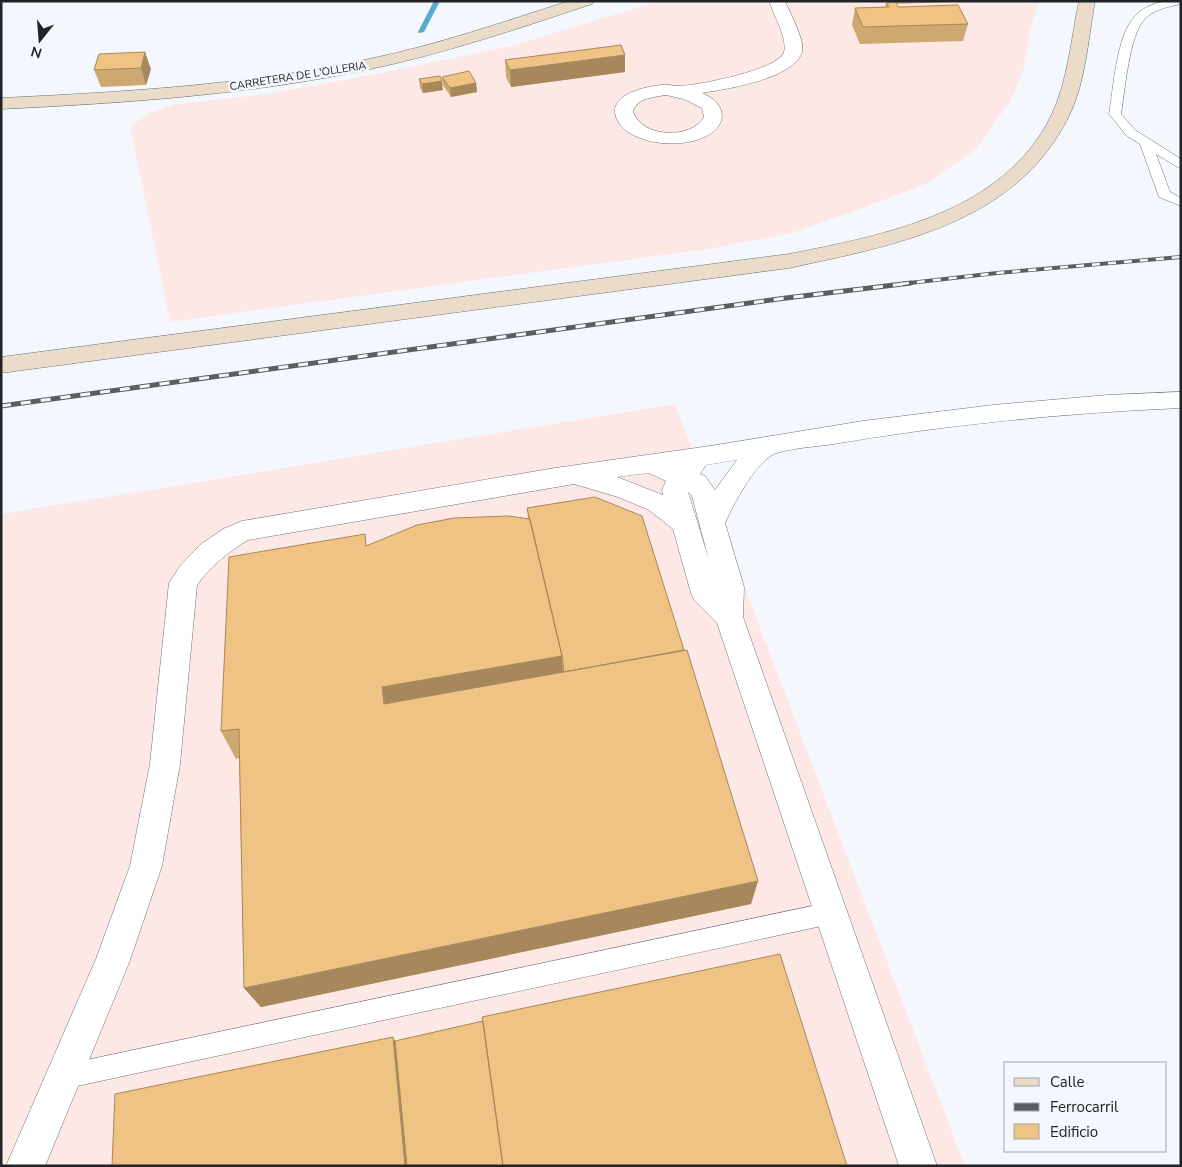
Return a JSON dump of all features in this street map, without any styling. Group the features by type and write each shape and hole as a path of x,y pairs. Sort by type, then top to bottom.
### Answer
{"main road":[{"name":"CARRETERA DE L'OLLERIA","path":"1,104 155,96 318,75 421,52 586,1"},
{"path":"1,365 789,261 849,249 916,231 955,214 999,188 1022,170 1046,141 1060,117 1068,95 1084,6"}],"street":[{"path":"682,92 735,82 779,66 791,56 794,46 776,1"},
{"path":"712,109 719,98 735,82"},
{"path":"666,90 682,92 695,95 706,102 712,109 713,117 709,125 700,132 672,138 653,136 639,131 630,125 624,116 625,108 629,102 638,96 666,90"},
{"path":"25,1166 112,963 146,866 165,764 183,583 198,562 216,546 242,531 573,475 863,430 993,414 1108,403 1181,400"},
{"path":"713,521 723,496 738,474 766,445"},
{"path":"710,455 681,476 675,490 705,593 729,617"},
{"path":"651,463 696,483 704,494 730,587 729,617 918,1166"},
{"path":"573,475 625,489 658,502 683,522"}],"lane":[{"path":"1181,1 1159,5 1138,18 1130,35 1115,114 1131,133 1181,165"},
{"path":"1146,142 1164,194 1172,200 1181,202"},
{"path":"63,1077 831,913"}],"shaded area":[{"path":"659,1 1039,1 1030,32 1024,69 1010,102 975,150 928,183 863,208 792,233 715,248 170,322 130,127 149,113 176,104 267,94 511,46"},
{"path":"675,404 965,1166 1,1166 1,514"}],"building":[{"path":"896,2 898,7 958,5 968,24 863,27 855,8 889,7 886,3"},
{"path":"621,45 625,55 510,70 505,60"},
{"path":"145,52 141,68 94,70 99,54"},
{"path":"469,71 476,83 450,88 442,77"},
{"path":"440,76 442,81 422,84 419,79"},
{"path":"595,497 642,516 684,650 564,672 562,656 527,508"},
{"path":"508,516 530,519 562,656 382,687 384,704 687,650 758,881 244,988 239,729 221,731 229,557 365,534 366,546 417,525 454,518"},
{"path":"780,954 847,1166 503,1166 482,1017"},
{"path":"483,1021 503,1166 407,1166 395,1041"},
{"path":"393,1037 405,1166 112,1166 115,1094"}],"waterway":[{"path":"421,32 437,1"}],"railway":[{"path":"901,284 997,273 1181,257"},
{"path":"1,406 786,298 911,283"}]}
